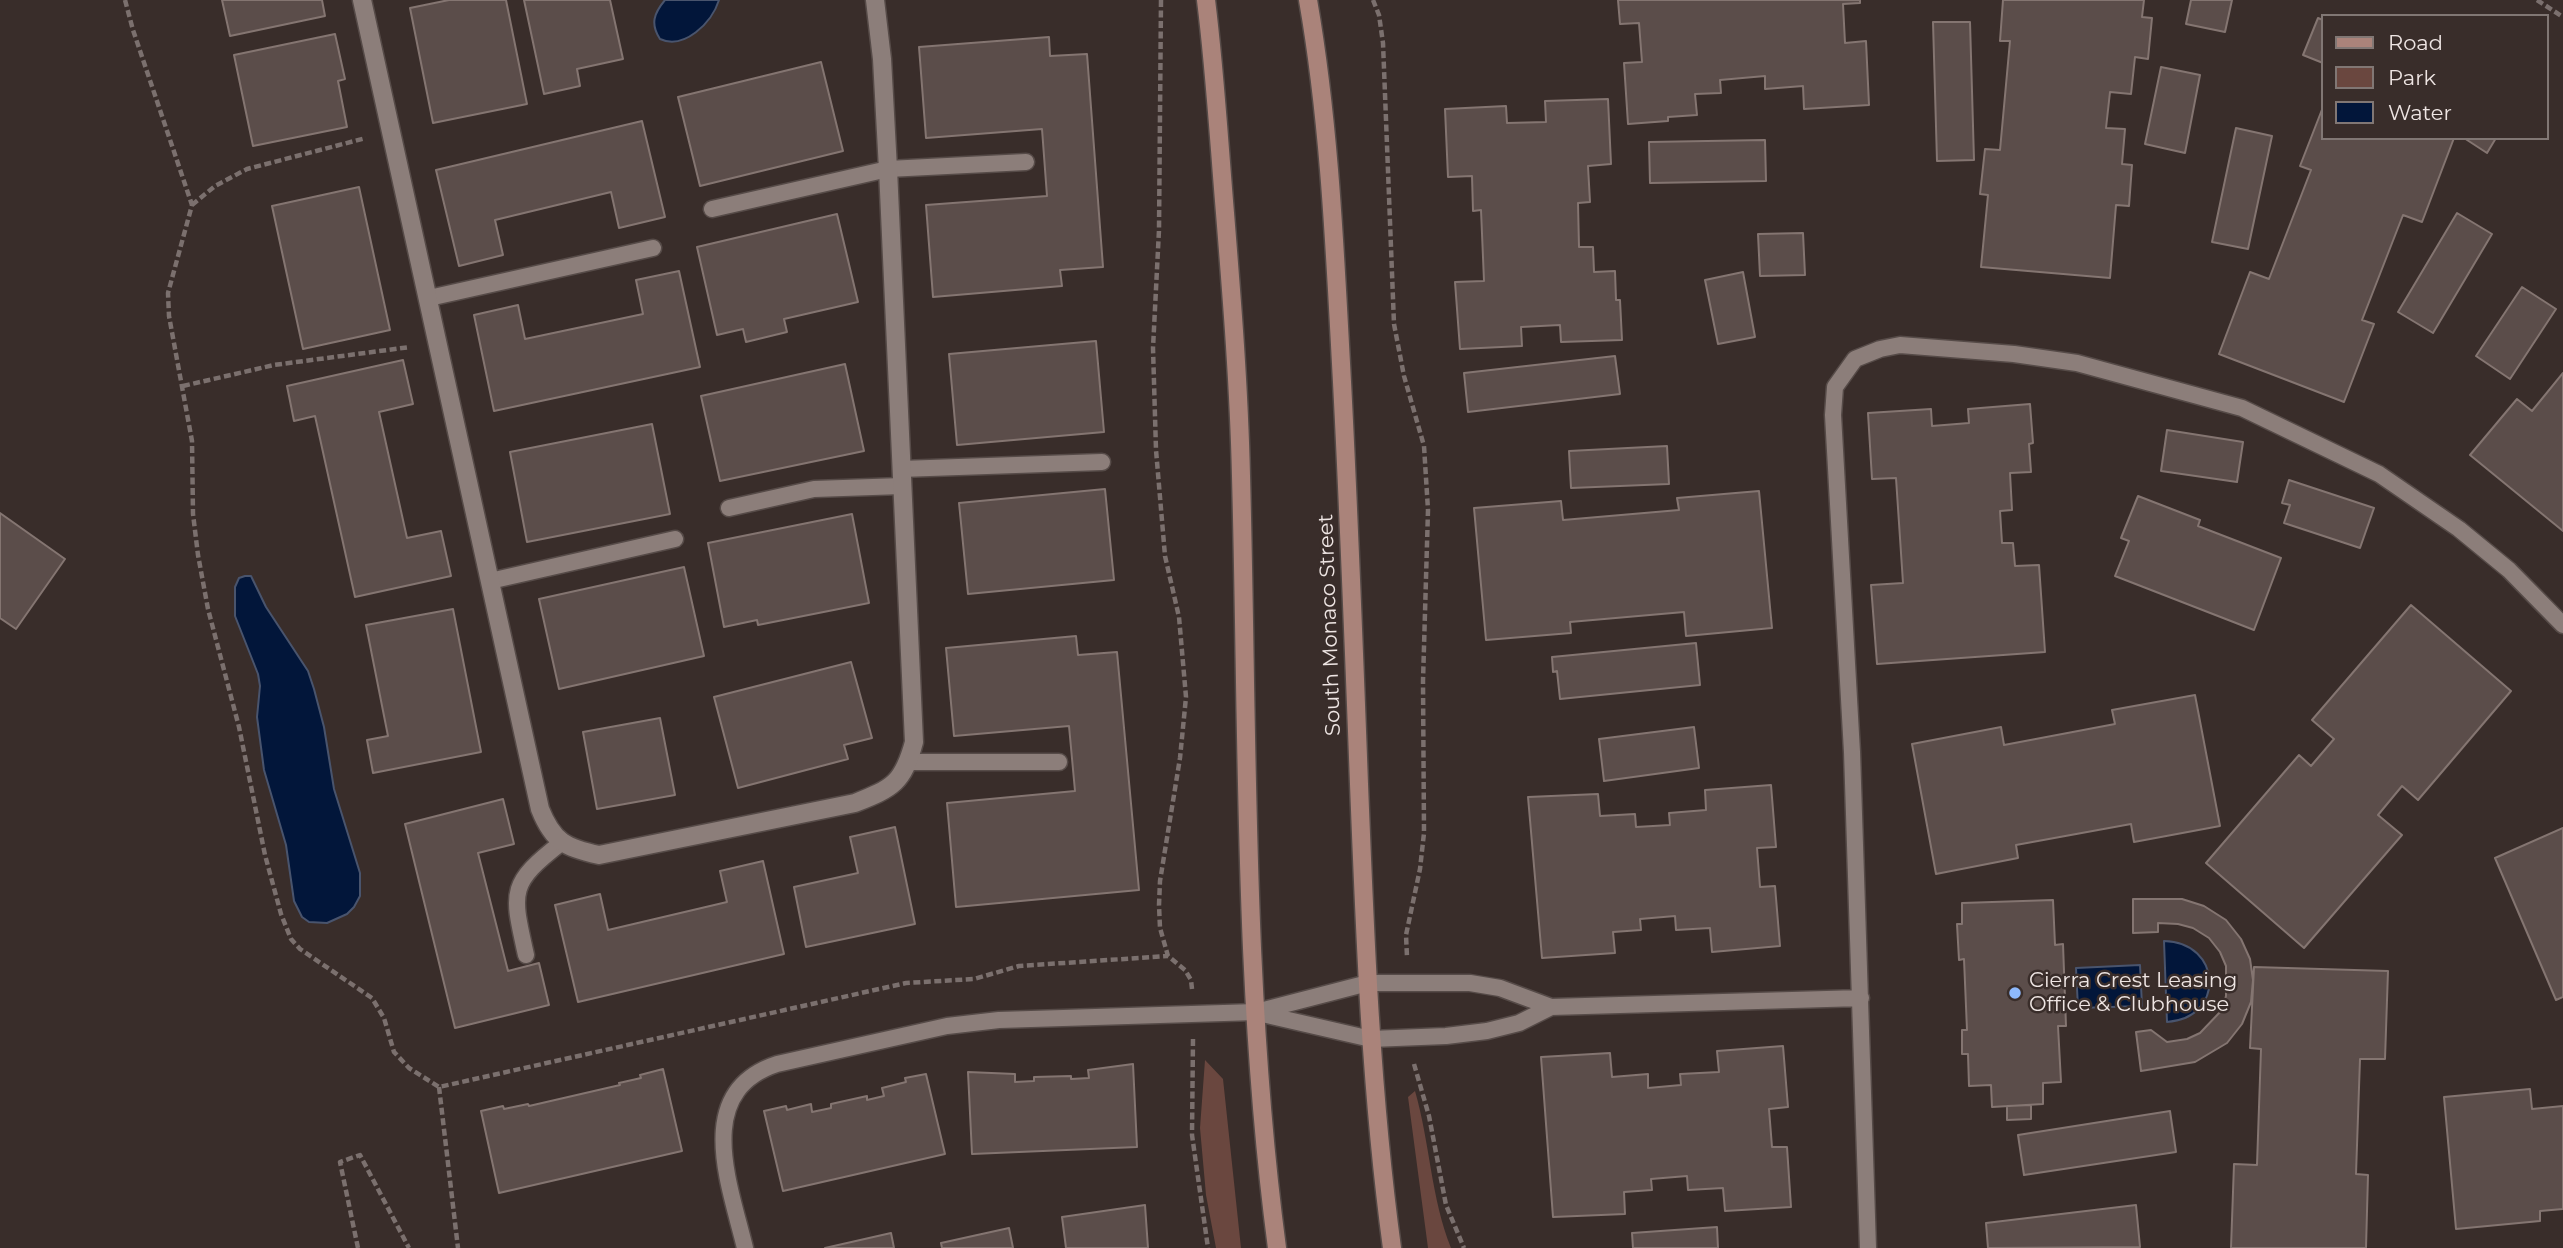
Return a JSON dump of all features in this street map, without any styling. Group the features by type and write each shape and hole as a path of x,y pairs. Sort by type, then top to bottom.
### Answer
{"main road":[{"path":"1206,0 1231,296 1241,473 1245,708 1256,1012 1277,1248"},
{"name":"South Monaco Street","path":"1308,0 1321,90 1333,222 1371,1039 1380,1154 1392,1248"}],"street":[{"path":"362,0 540,809 548,829 561,843 581,852 599,855 855,803 896,783 909,762 914,742 888,169 882,60 875,0"}],"lane":[{"path":"712,209 888,169 1026,162"},
{"path":"429,298 653,248"},
{"path":"1868,1248 1852,752 1833,415 1835,387 1855,359 1880,349 1900,345 2014,354 2077,363 2242,408 2379,474 2459,529 2509,569 2563,625"},
{"path":"729,508 814,489 902,478 1102,462"},
{"path":"490,581 675,540"},
{"path":"909,762 1059,762"},
{"path":"526,955 517,913 517,892 527,871 561,843"},
{"path":"745,1248 724,1157 726,1114 737,1087 757,1071 776,1064 947,1026 999,1020 1256,1012 1368,983 1471,983 1490,986 1551,1007 1860,998"},
{"path":"1256,1012 1371,1039 1487,1031 1519,1023 1551,1007"}],"path":[{"path":"125,0 132,30 192,205 168,293 169,316 192,442 193,514 198,555 208,609 239,727 265,855 281,914 291,939 300,949 372,998 384,1018 394,1052 409,1068 439,1087 906,983 974,979 1019,966 1168,956"},
{"path":"1161,0 1159,230 1153,348 1156,450 1165,556 1179,617 1186,697 1180,758 1160,881 1160,928 1168,956 1185,970 1191,980 1194,1014 1192,1135 1208,1248"},
{"path":"1373,0 1379,15 1383,43 1394,324 1404,376 1424,446 1428,510 1423,725 1424,833 1420,869 1406,935 1409,982"},
{"path":"2537,0 2563,17"},
{"path":"192,205 215,186 247,169 392,132"},
{"path":"183,386 274,365 438,343"},
{"path":"1411,1038 1414,1066 1429,1116 1446,1205 1464,1248"},
{"path":"439,1087 458,1248"},
{"path":"358,1248 340,1162 360,1155 409,1248"}],"green space":[{"path":"1205,1060 1223,1079 1241,1248 1216,1248 1206,1195 1200,1128"},
{"path":"1415,1091 1439,1210 1451,1248 1428,1248 1408,1097"}],"water":[{"path":"665,0 719,0 710,17 696,32 678,41 669,41 660,39 654,23 658,9"},
{"path":"251,576 266,607 308,671 324,727 334,789 360,873 360,896 354,907 347,914 327,923 309,922 302,917 294,901 286,845 264,770 257,717 260,686 258,674 235,616 235,587 239,578"},
{"path":"2164,941 2183,945 2197,954 2206,966 2209,980 2207,995 2200,1008 2186,1017 2167,1022"},
{"path":"2140,965 2142,1006 2078,1008 2076,968"}],"building":[{"path":"222,0 322,0 325,16 230,36"},
{"path":"449,0 506,0 527,104 433,123 410,8"},
{"path":"524,0 610,0 623,59 577,69 580,86 544,94"},
{"path":"1618,0 1860,0 1860,3 1843,4 1845,43 1866,41 1869,105 1804,109 1803,86 1765,89 1765,76 1720,80 1721,93 1695,94 1697,115 1668,117 1668,121 1628,124 1624,63 1642,62 1639,23 1620,24"},
{"path":"2003,0 2144,0 2142,17 2152,18 2148,59 2135,57 2131,94 2110,92 2106,128 2125,129 2122,164 2132,165 2129,206 2116,205 2110,278 1981,267 1988,195 1980,194 1985,149 2000,150 2010,41 2000,41"},
{"path":"2191,0 2232,0 2225,32 2186,24"},
{"path":"2318,18 2322,20 2322,63 2303,55"},
{"path":"1933,22 1970,22 1974,160 1937,161"},
{"path":"335,34 345,79 338,81 347,127 253,146 234,55"},
{"path":"1049,37 1050,56 1087,54 1103,267 1060,270 1062,286 933,297 926,205 1047,196 1042,129 926,138 919,47"},
{"path":"821,62 843,151 700,186 678,97"},
{"path":"2161,67 2200,75 2185,153 2145,144"},
{"path":"1608,99 1611,164 1588,166 1590,202 1578,203 1579,247 1593,247 1594,272 1615,271 1622,340 1561,342 1560,325 1521,327 1522,346 1460,349 1455,282 1484,281 1481,210 1473,211 1472,176 1448,177 1445,109 1506,106 1507,123 1546,122 1545,101"},
{"path":"2322,110 2322,140 2453,140 2422,222 2403,215 2362,320 2374,324 2344,402 2219,354 2250,272 2269,279 2311,170 2300,166"},
{"path":"642,121 665,217 619,228 611,192 495,220 503,255 459,266 436,170"},
{"path":"2236,128 2272,136 2248,249 2212,242"},
{"path":"1765,140 1766,181 1650,183 1649,142"},
{"path":"2467,140 2495,140 2487,153"},
{"path":"359,187 390,330 303,349 272,206"},
{"path":"2457,213 2492,234 2433,333 2398,312"},
{"path":"837,214 858,302 784,319 787,332 746,342 743,329 717,335 697,247"},
{"path":"1803,233 1805,275 1760,276 1758,234"},
{"path":"679,271 700,367 494,411 474,315 518,305 525,339 643,314 636,280"},
{"path":"1743,272 1755,337 1718,344 1705,280"},
{"path":"2522,287 2556,309 2510,379 2476,356"},
{"path":"1096,341 1104,432 957,445 949,354"},
{"path":"1615,356 1620,394 1468,412 1464,373"},
{"path":"403,360 413,404 379,412 407,538 441,531 451,576 355,597 315,416 294,421 287,386"},
{"path":"845,364 864,451 720,481 701,396"},
{"path":"2563,373 2563,531 2470,455 2517,399 2532,411"},
{"path":"2030,404 2033,443 2029,444 2031,472 2010,473 2012,510 2000,511 2002,543 2013,543 2015,566 2039,565 2045,652 1877,664 1871,585 1903,583 1896,478 1872,479 1868,413 1931,409 1932,426 1969,423 1968,409"},
{"path":"652,424 670,514 527,542 510,452"},
{"path":"2167,430 2243,442 2237,482 2161,471"},
{"path":"1667,446 1669,484 1571,488 1569,451"},
{"path":"2289,480 2374,508 2360,548 2284,523 2290,505 2282,503"},
{"path":"1105,489 1114,580 968,594 959,503"},
{"path":"1759,491 1772,628 1686,636 1684,612 1570,622 1571,633 1486,640 1474,508 1561,501 1563,520 1679,510 1677,498"},
{"path":"2138,496 2200,520 2198,526 2281,558 2254,630 2115,576 2129,541 2121,538"},
{"path":"0,513 65,559 16,629 0,618"},
{"path":"852,514 869,603 758,625 757,620 724,627 708,543"},
{"path":"684,567 704,656 559,689 539,599"},
{"path":"2411,605 2511,691 2418,800 2402,786 2378,815 2402,835 2304,948 2206,863 2299,755 2311,766 2334,739 2312,720"},
{"path":"453,609 481,752 373,773 367,740 388,736 366,625"},
{"path":"1076,636 1078,655 1117,652 1139,890 956,907 947,803 1075,791 1069,726 954,736 946,648"},
{"path":"1696,643 1700,685 1560,699 1557,671 1553,672 1552,657"},
{"path":"851,662 872,738 844,745 848,759 738,788 714,697"},
{"path":"2195,695 2220,826 2134,842 2131,824 2016,845 2018,858 1936,874 1912,744 2001,727 2004,745 2115,724 2112,710"},
{"path":"660,718 675,795 597,809 583,732"},
{"path":"1694,727 1699,768 1604,781 1599,739"},
{"path":"1771,785 1776,847 1757,848 1760,887 1775,886 1780,946 1712,952 1710,928 1676,930 1675,916 1640,919 1641,930 1613,932 1615,953 1542,958 1528,797 1598,794 1600,816 1635,814 1636,827 1670,825 1669,813 1706,810 1705,790"},
{"path":"503,799 514,844 478,853 508,971 539,963 549,1005 455,1028 405,824"},
{"path":"895,827 915,924 806,947 794,887 858,873 850,837"},
{"path":"2563,828 2563,997 2556,1000 2495,858"},
{"path":"763,861 784,954 578,1002 555,905 600,894 608,930 727,902 720,871"},
{"path":"2133,899 2182,899 2204,906 2226,920 2241,939 2250,959 2253,980 2251,1002 2242,1024 2227,1043 2195,1062 2141,1071 2136,1032 2151,1030 2167,1042 2187,1039 2200,1033 2221,1011 2226,996 2226,966 2220,952 2209,938 2193,928 2158,923 2158,932 2133,933"},
{"name":"Cierra Crest Leasing Office & Clubhouse","path":"2053,900 2055,945 2063,944 2066,1026 2058,1026 2061,1082 2043,1083 2043,1104 1992,1107 1991,1085 1969,1086 1968,1054 1962,1054 1962,1030 1967,1030 1964,959 1959,960 1957,924 1962,924 1962,903"},
{"path":"2254,967 2388,971 2385,1059 2360,1059 2356,1174 2368,1175 2366,1248 2231,1248 2234,1164 2257,1165 2261,1049 2250,1048"},
{"path":"1783,1046 1788,1107 1769,1109 1772,1147 1787,1147 1791,1207 1725,1211 1723,1188 1688,1190 1687,1176 1651,1179 1652,1190 1624,1192 1625,1214 1553,1217 1541,1057 1610,1053 1612,1077 1648,1074 1648,1088 1681,1085 1680,1074 1719,1072 1717,1051"},
{"path":"1133,1064 1137,1147 972,1154 968,1072 1015,1074 1015,1082 1034,1081 1034,1077 1089,1078 1088,1070"},
{"path":"663,1069 682,1151 499,1193 481,1111 503,1106 504,1109 528,1104 529,1106 620,1085 619,1083 641,1078 640,1075"},
{"path":"926,1074 945,1154 783,1191 764,1111 786,1106 787,1110 811,1104 812,1112 831,1108 831,1104 867,1096 867,1100 884,1096 882,1088 906,1082 905,1078"},
{"path":"2530,1089 2532,1109 2563,1106 2563,1209 2540,1211 2540,1221 2456,1229 2444,1097"},
{"path":"2031,1105 2031,1119 2007,1120 2007,1106"},
{"path":"2170,1111 2176,1152 2024,1175 2018,1135"},
{"path":"1145,1205 1148,1248 1066,1248 1062,1217"},
{"path":"2136,1205 2140,1247 1988,1248 1986,1223"},
{"path":"1717,1227 1718,1248 1633,1248 1632,1233"},
{"path":"1009,1228 1013,1248 942,1248 941,1243"},
{"path":"891,1233 894,1248 825,1248"}],"place":[{"name":"Cierra Crest Leasing Office & Clubhouse","path":"2015,993"}]}
